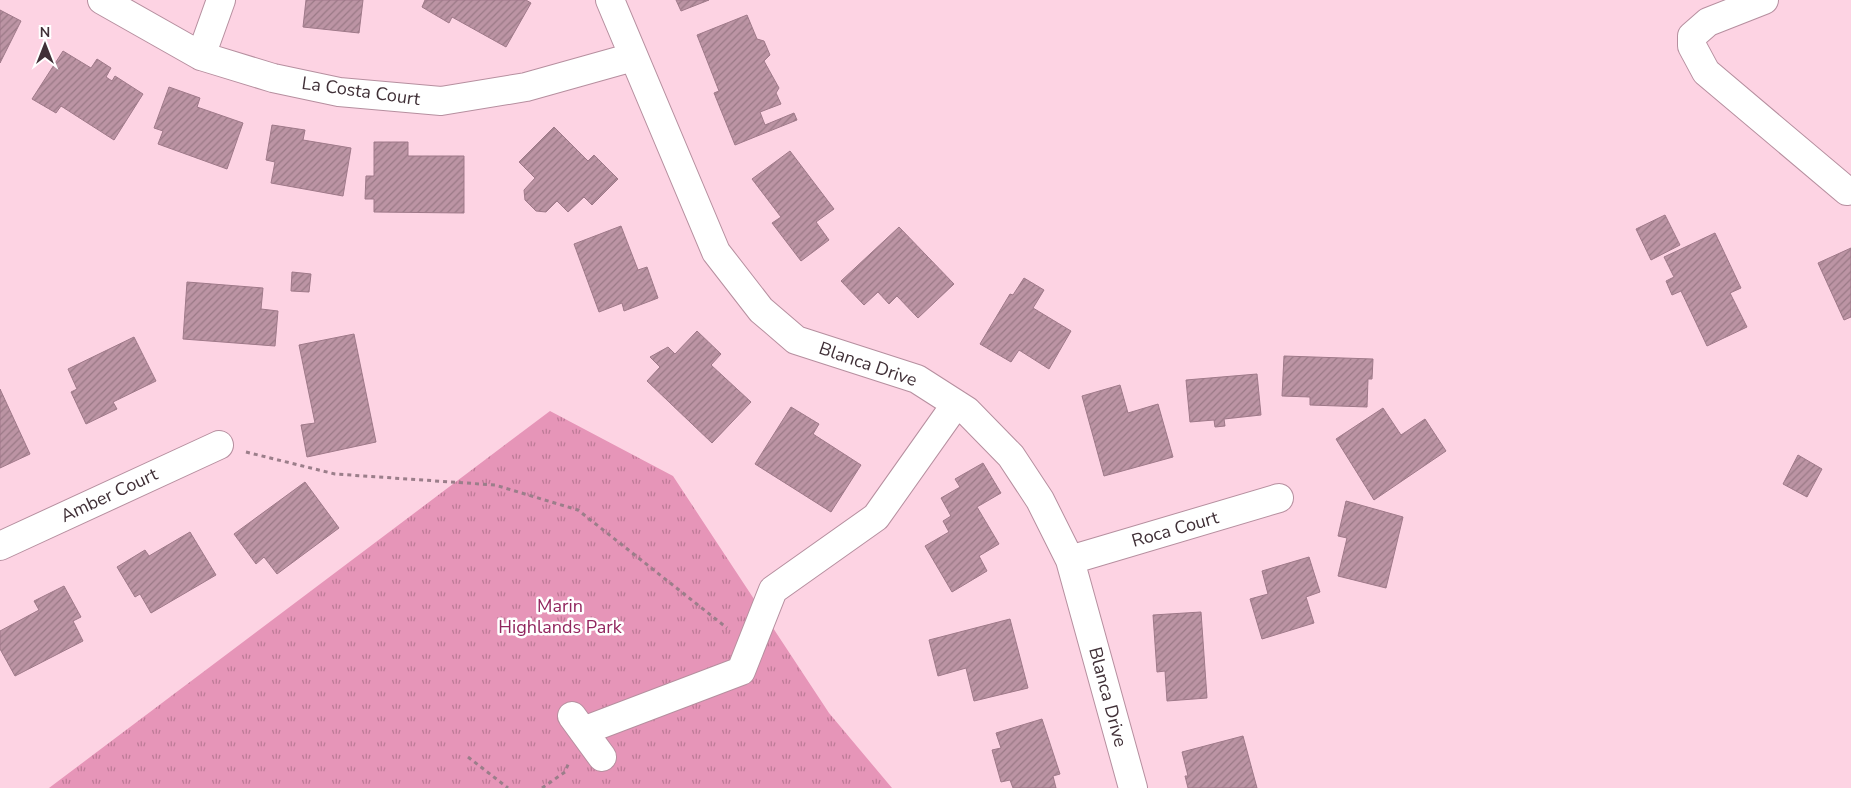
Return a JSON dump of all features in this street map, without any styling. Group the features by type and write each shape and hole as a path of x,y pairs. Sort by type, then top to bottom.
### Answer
{"street":[{"name":"La Costa Court","path":"102,0 202,56 273,78 338,92 441,102 526,87 633,57"},
{"path":"202,56 221,0"},
{"name":"Blanca Drive","path":"610,0 716,252 760,310 796,340 917,379 967,411 1011,456 1040,500 1070,560 1133,788"},
{"path":"1764,0 1708,22 1692,36 1692,46 1706,72 1847,191"},
{"path":"602,757 578,723 742,669 773,590 876,517 956,404"},
{"name":"Amber Court","path":"0,546 219,445"},
{"name":"Roca Court","path":"1070,560 1279,498"}],"path":[{"path":"219,445 335,474 495,485 578,510 742,669"},
{"path":"542,788 565,772 578,723"},
{"path":"468,757 508,788"}],"green space":[{"name":"Marin Highlands Park","path":"550,411 673,476 829,713 892,788 49,788"}],"building":[{"path":"306,0 363,0 359,33 303,27"},
{"path":"425,0 526,0 531,3 506,47 452,17 449,23 422,7"},
{"path":"676,0 709,0 681,11"},
{"path":"0,10 21,21 0,63"},
{"path":"747,15 757,39 764,41 770,55 764,61 779,88 776,93 781,104 760,112 765,125 794,113 797,120 735,145 714,93 719,91 697,35"},
{"path":"63,51 91,68 97,59 111,68 106,77 112,81 115,76 143,94 114,140 61,106 56,113 32,99"},
{"path":"169,87 200,98 197,107 243,123 227,169 158,144 163,131 154,128"},
{"path":"272,125 305,130 303,140 351,148 343,196 271,183 275,162 266,160"},
{"path":"554,127 588,161 594,155 618,179 592,205 584,197 568,212 557,201 546,212 536,211 525,200 524,190 535,178 519,162"},
{"path":"374,142 408,142 408,156 464,156 464,213 374,212 374,199 365,199 366,176 374,176"},
{"path":"790,151 834,209 816,222 829,240 801,261 772,223 781,217 752,179"},
{"path":"1665,215 1680,245 1651,260 1636,229"},
{"path":"621,226 638,270 647,267 658,298 624,311 622,303 599,312 574,244"},
{"path":"899,227 954,284 918,318 897,296 889,304 878,292 864,305 841,281"},
{"path":"1715,233 1741,288 1730,293 1747,327 1707,346 1681,291 1672,295 1666,281 1674,277 1664,257"},
{"path":"1851,248 1851,317 1844,320 1818,263"},
{"path":"292,272 311,274 309,292 291,291"},
{"path":"1024,278 1044,290 1033,308 1071,331 1049,369 1019,350 1011,362 980,344 1010,294 1013,295"},
{"path":"187,282 263,288 261,309 278,311 275,346 183,339"},
{"path":"697,331 721,354 711,365 751,402 712,443 647,381 660,367 650,357 668,347 675,354"},
{"path":"354,334 376,442 307,457 301,425 315,423 299,345"},
{"path":"134,337 156,381 113,402 117,409 86,424 71,392 77,389 68,369"},
{"path":"1284,356 1373,359 1372,379 1368,379 1367,407 1310,405 1310,397 1282,396"},
{"path":"1257,374 1261,415 1224,419 1225,426 1215,427 1214,420 1190,422 1186,380"},
{"path":"1120,385 1128,413 1158,404 1173,457 1104,476 1082,396"},
{"path":"0,389 30,454 0,468"},
{"path":"791,407 819,424 813,434 861,465 831,512 755,464"},
{"path":"1383,408 1401,435 1425,419 1446,451 1374,500 1336,439"},
{"path":"1798,455 1822,469 1807,497 1783,484"},
{"path":"983,463 1001,493 977,507 999,544 979,556 987,571 952,592 925,546 949,532 943,521 951,516 941,498 960,487 955,479"},
{"path":"305,482 339,528 277,574 264,557 256,564 234,534"},
{"path":"1346,501 1403,517 1386,588 1338,576 1347,538 1338,536"},
{"path":"190,532 216,575 151,613 140,594 135,597 117,567 145,550 149,556"},
{"path":"1309,557 1320,592 1306,597 1314,623 1262,639 1250,599 1268,594 1262,571"},
{"path":"64,586 81,617 73,621 83,641 15,676 0,649 0,631 39,610 34,601"},
{"path":"1201,612 1207,698 1167,701 1165,671 1157,672 1153,615"},
{"path":"1010,619 1028,688 974,701 966,668 938,676 929,640"},
{"path":"1042,719 1060,774 1053,776 1056,788 1013,788 1010,780 1001,782 992,750 1001,748 996,733"},
{"path":"1243,736 1257,788 1188,788 1185,776 1188,776 1182,752"}]}
